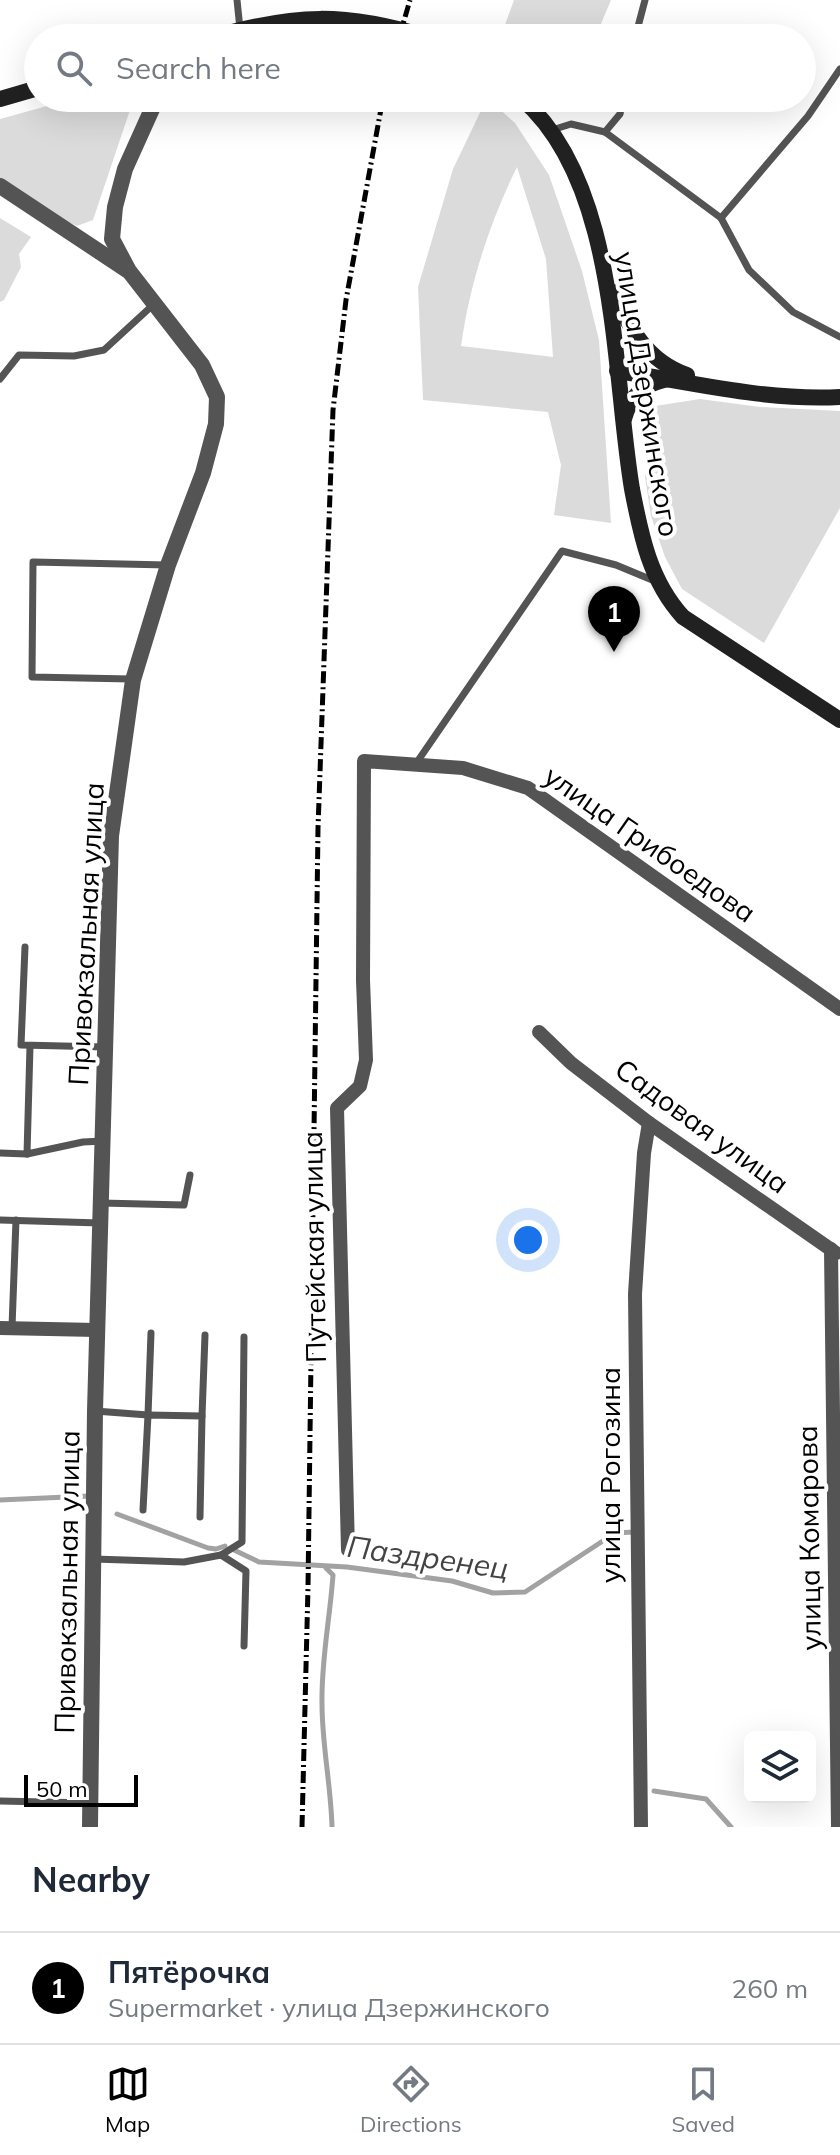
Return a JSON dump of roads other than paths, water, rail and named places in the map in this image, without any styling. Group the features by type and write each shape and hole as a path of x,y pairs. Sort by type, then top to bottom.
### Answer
{"main road":[{"path":"270,24 312,17 348,18 381,24"},
{"path":"0,99 24,92"},
{"name":"улица Дзержинского","path":"533,112 568,159 583,191 605,276 638,522 647,556 659,583 669,602 683,617 840,720"},
{"path":"605,276 627,322 647,351 677,372 716,386"},
{"path":"617,371 768,395 840,397"},
{"path":"623,425 627,406 637,392 652,383 671,379"}],"street":[{"name":"Привокзальная улица","path":"90,1827 95,1411 111,836 133,680 168,565 203,473 216,424 217,397 202,365 129,271 112,239 115,207 125,169 151,112"},
{"path":"0,186 129,271"},
{"name":"улица Грибоедова","path":"364,761 463,768 528,788 840,1009"},
{"name":"Путейская улица","path":"348,1550 337,1108 360,1086 366,1060 363,980 364,761"},
{"name":"Садовая улица","path":"539,1032 571,1063 649,1123 835,1252"},
{"name":"улица Рогозина","path":"641,1827 635,1294 644,1153 649,1123"},
{"name":"улица Комарова","path":"835,1252 838,1827"},
{"path":"6,1329 97,1330"}],"lane":[{"path":"237,0 239,24"},
{"path":"639,24 645,0"},
{"path":"816,104 840,69"},
{"path":"605,132 620,112"},
{"path":"721,218 811,112"},
{"path":"550,131 571,124 605,132 721,218 749,270 793,312 840,337"},
{"path":"0,379 19,355 74,356 104,350 154,304"},
{"path":"415,765 562,551 616,565 659,583"},
{"path":"133,680 32,677 33,562 168,565"},
{"path":"25,947 21,1045 105,1047"},
{"path":"27,1154 30,1046"},
{"path":"0,1153 27,1154 103,1141"},
{"path":"100,1203 184,1205 190,1175"},
{"path":"0,1220 100,1223"},
{"path":"6,1329 16,1220"},
{"path":"143,1510 151,1333"},
{"path":"200,1517 205,1335"},
{"path":"94,1559 184,1562 221,1555 242,1542 244,1337"},
{"path":"95,1411 202,1416"},
{"path":"221,1555 246,1571 244,1646"},
{"path":"0,1801 90,1803"}],"waterway":[{"name":"Паздренец","path":"0,1500 89,1496"},
{"name":"Паздренец","path":"117,1514 208,1548 225,1546"},
{"name":"Паздренец","path":"234,1550 259,1562 347,1567 452,1581 493,1593 525,1592 615,1533 634,1532 634,1536"},
{"path":"326,1568 333,1575 322,1704 332,1827"},
{"name":"Паздренец","path":"654,1791 706,1799 731,1827"}],"railway":[{"path":"403,24 410,0"},
{"path":"302,1827 318,828 333,410 346,300 380,112"}],"place":[{"name":"Пятёрочка","path":"614,652"}]}
